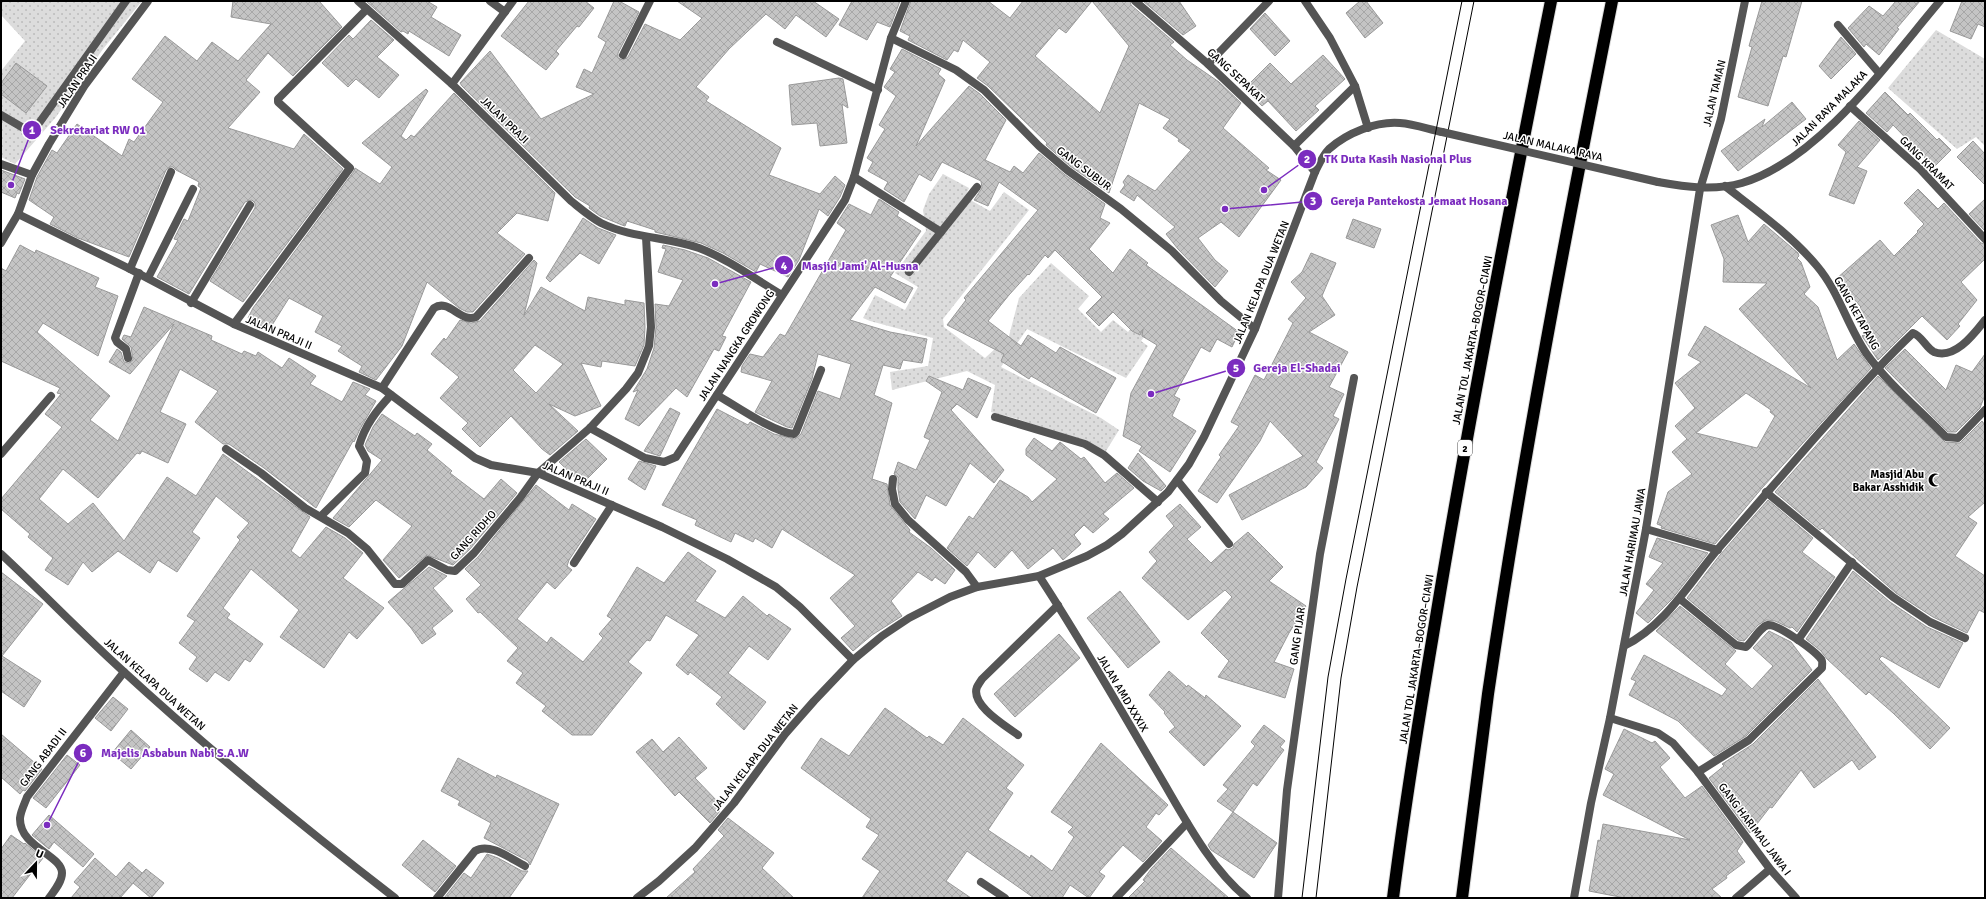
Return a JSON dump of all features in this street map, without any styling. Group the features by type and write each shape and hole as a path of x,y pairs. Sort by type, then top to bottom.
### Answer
{"highway":[{"name":"JALAN TOL JAKARTA–BOGOR–CIAWI","path":"1393,898 1404,811 1454,511 1519,160 1551,1"},
{"path":"1462,898 1488,695 1512,543 1568,220 1612,1"}],"street":[{"path":"1,115 32,133 126,1"},
{"name":"JALAN PRAJI","path":"1,243 18,214 32,175 85,85 148,1"},
{"name":"JALAN PRAJI","path":"358,1 452,84 571,201 589,216 616,229 646,237 682,243 701,249 782,295"},
{"path":"490,1 505,12"},
{"path":"452,84 513,1"},
{"path":"624,55 650,1"},
{"name":"JALAN NANGKA GROWONG","path":"590,428 645,458 664,462 670,461 676,457 836,215 854,177 891,38 906,1"},
{"name":"GANG SEPAKAT","path":"1135,1 1208,64 1294,146 1315,172"},
{"path":"1208,64 1269,1"},
{"path":"1305,1 1330,38 1355,86 1368,128"},
{"name":"JALAN TAMAN","path":"1700,189 1721,119 1745,1"},
{"name":"JALAN RAYA MALAKA","path":"1658,182 1700,189 1725,186 1741,183 1786,164 1805,150 1850,106 1940,1"},
{"path":"234,324 350,168 278,100 367,9"},
{"path":"1838,24 1879,73"},
{"name":"GANG SUBUR","path":"891,38 956,70 984,90 1039,146 1067,170 1121,209 1172,251 1221,301 1255,329"},
{"path":"777,42 878,90"},
{"path":"1294,146 1355,86"},
{"name":"GANG KRAMAT","path":"1850,106 1920,169 1985,239"},
{"name":"JALAN KELAPA DUA WETAN","path":"637,898 659,881 695,848 734,803 785,734 853,660 882,636 909,618 950,597 977,587 1039,576 1069,565 1107,545 1158,502 1177,480 1204,437 1255,329 1315,172 1329,149 1344,138 1368,128 1384,124 1399,123 1442,132"},
{"name":"JALAN MALAKA RAYA","path":"1442,132 1658,182"},
{"path":"1,164 32,175"},
{"path":"130,269 171,172"},
{"path":"854,177 941,232"},
{"name":"GANG KETAPANG","path":"1725,186 1793,241 1817,266 1832,287 1855,334 1877,367 1946,437 1958,438 1984,412"},
{"path":"909,272 977,187"},
{"path":"148,278 193,189"},
{"name":"JALAN HARIMAU JAWA","path":"1574,898 1591,803 1610,718 1646,528 1700,189"},
{"path":"191,303 250,205"},
{"name":"JALAN PRAJI II","path":"18,214 139,273 191,303 234,324 382,388 475,458 491,465 538,473 612,505 727,559 776,587 800,607 853,660"},
{"path":"538,473 590,428 626,389 638,373 649,346 651,307 646,237"},
{"path":"382,388 434,308 438,306 447,306 468,318 476,317 529,258"},
{"path":"128,358 126,349 117,342 115,338 139,273"},
{"path":"1624,646 1641,638 1680,599 1766,492 1877,367 1913,333 1934,352 1945,353 1954,350 1969,340 1985,320"},
{"path":"717,395 754,417 785,432 794,434 821,370"},
{"name":"GANG PIJAR","path":"1278,898 1286,790 1320,554 1354,378"},
{"path":"226,449 261,473 305,508 321,516 365,473 367,461 358,446 376,410 391,394"},
{"path":"1,454 51,396"},
{"path":"994,417 1085,444 1104,455 1158,502"},
{"name":"GANG RIDHO","path":"321,516 348,532 367,549 393,583 397,585 402,584 428,560 450,571 459,568 520,498 538,473"},
{"path":"893,479 892,489 895,504 908,520 966,572 977,587"},
{"path":"1177,480 1229,544"},
{"path":"1766,492 1893,597 1930,622 1965,638"},
{"path":"574,563 612,505"},
{"path":"1646,528 1718,550"},
{"name":"JALAN KELAPA DUA WETAN","path":"1,554 124,672 238,772 318,838 395,898"},
{"path":"1798,640 1852,562"},
{"name":"JALAN AMD XXXIX","path":"1039,576 1187,823 1231,884 1247,898"},
{"path":"1680,599 1736,645 1741,647 1749,644 1765,626 1769,625 1778,627 1798,640 1821,659 1822,668 1749,740 1698,772"},
{"path":"1018,735 986,711 976,695 977,687 982,679 1058,606"},
{"name":"GANG ABADI II","path":"49,898 60,880 61,870 57,864 29,840 24,833 20,822 22,809 27,797 124,672"},
{"name":"GANG HARIMAU JAWA I","path":"1610,718 1658,733 1673,743 1698,772 1770,869 1796,898"},
{"path":"1116,898 1187,823"},
{"path":"437,898 479,848 491,849 525,866"},
{"path":"1736,898 1770,869"},
{"path":"981,882 1005,898"}],"shaded area":[{"path":"1,1 142,1 103,49 56,117 15,164 1,157 1,71 25,41 1,15"},
{"path":"1936,30 1985,59 1985,146 1976,137 1957,149 1888,88"},
{"path":"943,174 969,188 965,197 990,211 1004,192 1029,210 943,319 944,327 985,358 1009,336 1019,298 1051,263 1089,296 1078,309 1101,332 1113,320 1128,332 1142,316 1154,323 1141,341 1148,346 1126,378 1027,329 1001,367 1101,418 1119,430 1106,451 1018,419 991,412 995,385 967,371 892,390 890,372 928,366 933,338 863,318 875,295 905,310 918,287 895,273 926,231 923,210 929,194"}],"building":[{"path":"233,1 319,1 342,27 293,76 268,53 246,80 260,92 228,128 294,149 304,134 343,169 243,302 210,281 255,208 255,203 252,200 245,202 189,294 157,277 178,240 174,239 184,219 188,221 201,188 198,186 199,182 173,167 166,170 129,257 78,238 50,224 54,217 29,200 37,177 52,150 57,153 77,124 122,156 129,139 134,142 163,102 132,79 165,36 197,61 212,42 238,61 271,24 231,17"},
{"path":"366,1 427,1 437,7 431,17 461,35 449,56 409,31 408,34 403,31 401,32"},
{"path":"529,1 585,1 594,8 579,27 577,26 556,51 559,54 546,70 501,36"},
{"path":"614,1 619,1 639,12 618,53 618,58 623,60 628,57 645,24 680,40 702,18 677,1 813,1 839,19 826,37 796,15 785,29 766,14 729,49 696,87 709,97 706,101 781,148 769,175 820,194 835,176 845,185 840,197 828,216 819,209 799,260 788,277 760,264 756,272 723,253 701,243 655,232 655,230 627,221 625,226 600,216 589,208 590,206 575,197 460,83 490,51 541,119 594,94 576,87 584,69 592,73 606,42 598,37"},
{"path":"852,1 900,1 890,27 877,22 867,40 839,25"},
{"path":"911,1 988,1 1010,18 1023,1 1092,1 1130,1 1131,5 1174,42 1170,45 1187,60 1219,82 1241,103 1223,128 1269,168 1266,170 1281,180 1239,237 1221,222 1198,238 1215,260 1228,271 1215,287 1178,249 1166,234 1175,227 1137,195 1134,201 1120,192 1125,185 1123,182 1128,175 1155,191 1191,150 1178,141 1179,139 1163,128 1170,119 1139,103 1109,193 1070,166 1046,145 1047,143 988,86 977,78 990,62 963,40 958,52 954,50 947,60 908,40 910,36 900,31","holes":["1092,1 1129,46 1100,113 1035,56 1059,28 1066,33"]},
{"path":"1143,1 1179,1 1196,26 1183,35"},
{"path":"1360,1 1366,1 1383,23 1365,38 1346,13"},
{"path":"1762,1 1802,1 1786,57 1783,56 1768,106 1738,97 1752,47 1749,46"},
{"path":"1896,1 1920,1 1897,28 1899,29 1879,55 1866,44 1864,47 1848,28 1869,6 1883,16"},
{"path":"1962,1 1985,1 1985,27 1978,24 1971,39 1950,31"},
{"path":"1265,13 1290,41 1275,56 1250,29"},
{"path":"371,20 394,40 377,57 399,75 379,98 356,79 348,87 322,63 349,35 353,39"},
{"path":"1841,37 1856,54 1831,79 1819,66"},
{"path":"902,49 941,69 938,74 945,80 916,146 969,86 980,94 1006,120 985,160 1010,172 1014,166 1023,173 1039,153 1064,174 1105,204 1100,218 1110,223 1089,249 1113,273 1130,249 1148,263 1146,265 1239,332 1232,347 1217,339 1210,352 1201,347 1174,396 1180,399 1172,416 1196,431 1170,472 1139,451 1142,446 1123,436 1131,393 1157,345 1142,336 1143,329 1140,335 1132,331 1113,312 1099,326 1086,313 1102,297 1055,250 1048,258 1045,255 988,321 1021,346 1028,335 1056,353 1060,347 1116,378 1096,413 1031,376 1029,379 1001,361 1004,354 947,325 966,300 964,298 1038,210 999,182 988,206 974,200 982,188 981,181 942,162 931,181 919,174 904,202 884,189 888,182 868,171 873,162 867,158 885,129 879,125 896,96 884,87 895,72 890,69"},
{"path":"1323,55 1345,79 1315,106 1319,110 1296,131 1268,101 1262,106 1245,88 1270,63 1291,84"},
{"path":"16,63 47,86 26,113 1,94 1,83"},
{"path":"839,78 843,79 848,108 842,104 847,143 820,146 817,123 792,125 789,85"},
{"path":"426,89 428,91 401,136 406,140 411,135 414,137 454,93 555,193 548,221 517,213 497,233 525,254 473,312 467,312 459,308 427,282 402,346 376,380 359,372 362,366 338,351 342,346 315,332 323,316 289,298 269,330 248,318 253,308 355,168 380,184 392,167 362,143"},
{"path":"1885,92 1908,115 1910,113 1937,140 1939,138 1951,150 1934,167 1893,125 1887,132 1866,113"},
{"path":"1792,102 1806,119 1738,171 1721,151 1765,119 1762,127"},
{"path":"1859,121 1880,140 1857,167 1867,171 1854,204 1829,195 1846,152 1838,145"},
{"path":"1973,141 1985,154 1985,185 1957,157"},
{"path":"1,170 25,179 19,194 17,193 15,198 1,192"},
{"path":"1918,189 1938,209 1944,203 1981,243 1985,244 1985,259 1961,282 1977,300 1958,324 1960,326 1947,340 1922,316 1878,360 1862,336 1868,330 1852,315 1861,307 1836,279 1880,240 1894,256 1918,232 1917,231 1924,224 1904,203"},
{"path":"879,199 899,212 897,216 921,231 890,277 913,288 905,303 875,287 850,320 890,332 927,339 922,363 903,360 900,369 883,365 874,395 892,403 872,479 887,484 890,505 910,530 909,532 931,548 955,570 945,584 935,577 932,581 918,572 891,601 902,616 872,635 853,651 841,638 855,626 830,598 855,575 782,529 772,548 755,538 753,542 735,533 731,542 695,525 697,520 662,505 717,409 748,425 750,422 774,434 795,439 801,434 818,391 840,399 851,364 818,354 812,379 792,428 787,427 755,412 772,381 741,372 742,366 750,354 763,357 780,334 785,336 846,230 837,223 849,204 871,215"},
{"path":"1985,199 1985,231 1969,214"},
{"path":"1738,215 1748,242 1764,224 1798,253 1799,256 1797,258 1801,262 1810,287 1804,294 1818,307 1837,360 1854,344 1871,368 1762,488 1715,544 1661,528 1662,526 1657,524 1668,492 1692,474 1672,452 1687,439 1675,426 1695,408 1675,383 1701,362 1688,355 1705,326 1811,388 1739,309 1767,283 1723,282 1724,259 1711,225","holes":["1746,393 1771,410 1770,412 1775,416 1757,448 1696,433"]},
{"path":"583,218 598,228 616,235 599,264 580,253 550,282 546,278"},
{"path":"1353,219 1381,229 1374,248 1346,238"},
{"path":"20,245 35,253 36,250 99,278 95,287 118,296 98,356 43,323 37,332 110,396 90,420 118,441 174,324 130,374 109,362 117,349 121,352 124,362 129,363 133,360 131,347 122,339 124,335 131,337 144,307 212,336 211,340 242,354 244,351 256,356 258,352 282,368 289,358 316,376 310,384 342,402 353,382 370,389 365,395 376,401 316,508 264,468 229,444 223,444 195,422 218,391 180,369 160,412 186,424 168,463 142,451 140,454 137,453 98,498 63,469 39,499 68,524 93,503 124,541 167,477 196,496 223,454 310,517 291,551 300,558 326,527 345,538 363,553 343,578 384,608 357,639 349,632 324,668 280,637 299,610 251,569 223,608 230,614 227,618 263,644 250,662 245,659 229,681 215,672 207,682 189,669 197,657 179,643 195,621 187,616 240,540 237,537 249,523 216,496 192,532 200,538 177,572 158,560 150,573 118,551 92,572 83,562 68,585 45,570 53,558 28,537 30,534 1,509 1,499 62,427 45,414 61,394 57,393 60,388 1,361 1,268 6,271"},
{"path":"663,245 685,250 708,258 751,282 722,336 726,337 719,351 714,349 687,397 676,388 639,426 625,419 638,390 633,392 647,369 654,348 656,327 655,304 669,306 683,280 658,272 666,249 662,248"},
{"path":"1311,253 1336,263 1322,296 1335,315 1309,332 1348,352 1329,387 1344,394 1333,416 1339,419 1316,462 1323,468 1306,487 1242,520 1229,495 1303,456 1270,421 1260,441 1217,503 1198,491 1221,457 1219,455 1239,426 1231,422 1255,375 1264,380 1293,323 1288,319 1306,298 1291,282 1302,272"},
{"path":"534,260 537,263 524,315 541,287 585,311 588,297 625,305 625,300 644,303 644,345 635,366 602,361 601,367 581,363 601,406 575,416 549,404 578,431 550,455 542,449 511,416 480,447 462,429 468,423 440,398 459,377 431,354 444,338 446,340 460,320 471,323 480,321","holes":["535,345 563,364 536,393 513,370"]},
{"path":"1905,349 1946,390 1956,365 1972,372 1985,354 1985,395 1980,408 1956,432 1948,432 1885,368"},
{"path":"929,376 963,390 968,378 991,388 977,418 957,404 951,410 1004,470 994,483 970,463 946,506 926,495 915,519 900,502 898,477 894,474 898,462 916,470 930,440 924,437 942,392 926,381"},
{"path":"1878,376 1945,442 1960,443 1982,421 1985,425 1985,502 1968,517 1977,523 1955,556 1985,576 1985,613 1979,610 1967,633 1933,617 1896,593 1822,528 1820,530 1775,492"},
{"path":"670,408 680,413 660,456 644,451"},
{"path":"382,414 415,436 417,433 432,444 427,450 452,471 450,473 484,499 501,479 517,493 470,549 453,565 427,555 399,578 383,560 412,526 376,500 349,527 333,518 382,460 368,451 365,445 373,427"},
{"path":"1034,438 1052,451 1060,442 1081,459 1084,457 1105,483 1117,473 1134,488 1103,514 1109,519 1093,533 1084,525 1074,535 1081,544 1063,560 1053,548 1028,569 1012,550 995,568 978,552 967,566 947,548 969,516 973,519 1000,480 1028,497 1032,502 1057,479 1026,455 1026,449"},
{"path":"586,439 607,459 582,484 559,462"},
{"path":"1138,453 1166,486 1161,491 1143,481 1128,468"},
{"path":"639,461 656,466 645,490 628,479"},
{"path":"536,485 569,510 572,504 596,519 569,560 567,566 572,570 555,589 547,582 517,619 547,643 551,637 583,662 603,638 599,634 612,619 607,616 637,567 664,583 688,552 716,571 695,601 725,618 743,596 767,616 769,614 791,629 768,660 749,646 728,673 766,702 744,730 716,704 722,697 690,672 688,675 676,665 699,635 666,615 650,641 647,640 628,662 642,673 592,735 572,735 542,711 546,706 516,683 523,673 507,661 518,648 480,612 478,613 466,599 481,585 465,569 478,557"},
{"path":"1768,500 1813,538 1802,552 1835,577 1797,632 1792,627 1790,628 1775,621 1766,620 1758,625 1744,641 1738,640 1687,598 1720,555"},
{"path":"1180,504 1201,527 1187,539 1211,563 1226,549 1228,550 1233,548 1234,544 1248,532 1283,567 1269,581 1306,606 1289,633 1274,662 1294,669 1285,698 1218,677 1229,661 1201,633 1232,597 1225,590 1188,620 1142,578 1157,561 1149,552 1174,526 1166,516"},
{"path":"1657,538 1708,553 1672,599 1648,623 1636,613 1654,590 1646,584 1663,563 1649,557"},
{"path":"429,567 447,576 433,588 453,611 432,628 436,634 422,644 411,628 388,602"},
{"path":"1853,571 1890,602 1927,627 1963,643 1939,688 1882,656 1879,659 1950,728 1930,749 1893,713 1869,692 1866,695 1827,659 1821,651 1806,639"},
{"path":"1,572 43,604 2,656 41,681 24,707 1,691"},
{"path":"1120,591 1160,642 1128,668 1087,618"},
{"path":"1680,606 1736,651 1725,664 1752,689 1773,666 1753,648 1769,631 1791,642 1812,670 1746,736 1714,756 1678,721 1629,695 1636,681 1631,679 1644,655 1722,696 1727,689 1656,631"},
{"path":"1059,634 1080,658 1015,717 994,694"},
{"path":"1169,671 1187,687 1188,685 1205,698 1206,695 1241,726 1204,766 1169,732 1175,727 1164,713 1165,712 1149,695"},
{"path":"1818,679 1876,757 1859,770 1852,760 1814,788 1801,770 1772,808 1770,807 1750,833 1709,778 1724,766 1722,764 1753,744"},
{"path":"113,697 128,709 111,731 95,718"},
{"path":"885,708 927,738 929,736 943,745 963,718 1024,765 1006,788 1013,793 988,830 1030,858 1031,855 1052,871 1074,837 1068,832 1073,827 1051,812 1101,743 1168,805 1159,815 1156,813 1146,827 1162,841 1143,862 1123,845 1099,872 1105,876 1089,898 1070,885 1062,898 1034,898 967,851 946,881 971,898 862,898 880,871 862,859 879,835 866,827 871,819 801,768 821,738 849,756"},
{"path":"1264,725 1285,741 1280,747 1284,750 1257,786 1253,783 1233,812 1217,801 1228,789 1223,785 1255,746 1251,742"},
{"path":"1624,729 1652,743 1655,741 1670,758 1660,767 1685,798 1702,786 1743,842 1737,851 1745,862 1712,889 1722,898 1625,898 1589,891 1598,840 1600,841 1603,824 1690,840 1603,795 1614,774 1605,769"},
{"path":"131,730 150,747 131,769 112,753"},
{"path":"1,734 42,769 25,791 23,790 20,794 1,777"},
{"path":"679,737 707,768 695,778 718,802 714,806 720,811 710,823 679,792 675,796 636,752 652,739 663,752"},
{"path":"67,755 80,765 46,808 33,798"},
{"path":"458,758 496,778 497,775 559,804 530,865 528,861 484,838 491,823 458,805 460,801 441,791"},
{"path":"1233,812 1277,843 1254,878 1211,850 1208,845"},
{"path":"49,815 94,854 83,867 54,842 49,849 32,835"},
{"path":"728,818 774,853 762,868 794,898 666,898 695,872 693,869 724,836 718,830"},
{"path":"11,835 24,844 25,843 43,858 12,898 1,898 1,849"},
{"path":"423,840 456,866 435,892 402,865"},
{"path":"1171,848 1229,898 1128,898 1145,881 1143,880 1151,869"},
{"path":"487,854 498,858 522,871 528,871 509,898 444,898 464,873 471,878"},
{"path":"95,858 116,877 129,862 142,873 120,898 71,898 80,887 74,882"},
{"path":"146,869 164,883 151,898 133,883"}],"tram line":[{"path":"1302,898 1328,677 1346,579 1462,1"},
{"path":"1316,898 1341,678 1357,587 1474,1"}],"place":[{"name":"Sekretariat RW 01","path":"11,185"},
{"name":"TK Duta Kasih Nasional Plus","path":"1264,190"},
{"name":"Gereja Pantekosta Jemaat Hosana","path":"1225,209"},
{"name":"Masjid Jami' Al-Husna","path":"715,284"},
{"name":"Gereja El-Shadai","path":"1151,394"},
{"name":"Masjid Abu Bakar Asshidik","path":"1935,480"},
{"name":"Majelis Asbabun Nabi S.A.W","path":"47,825"}]}
